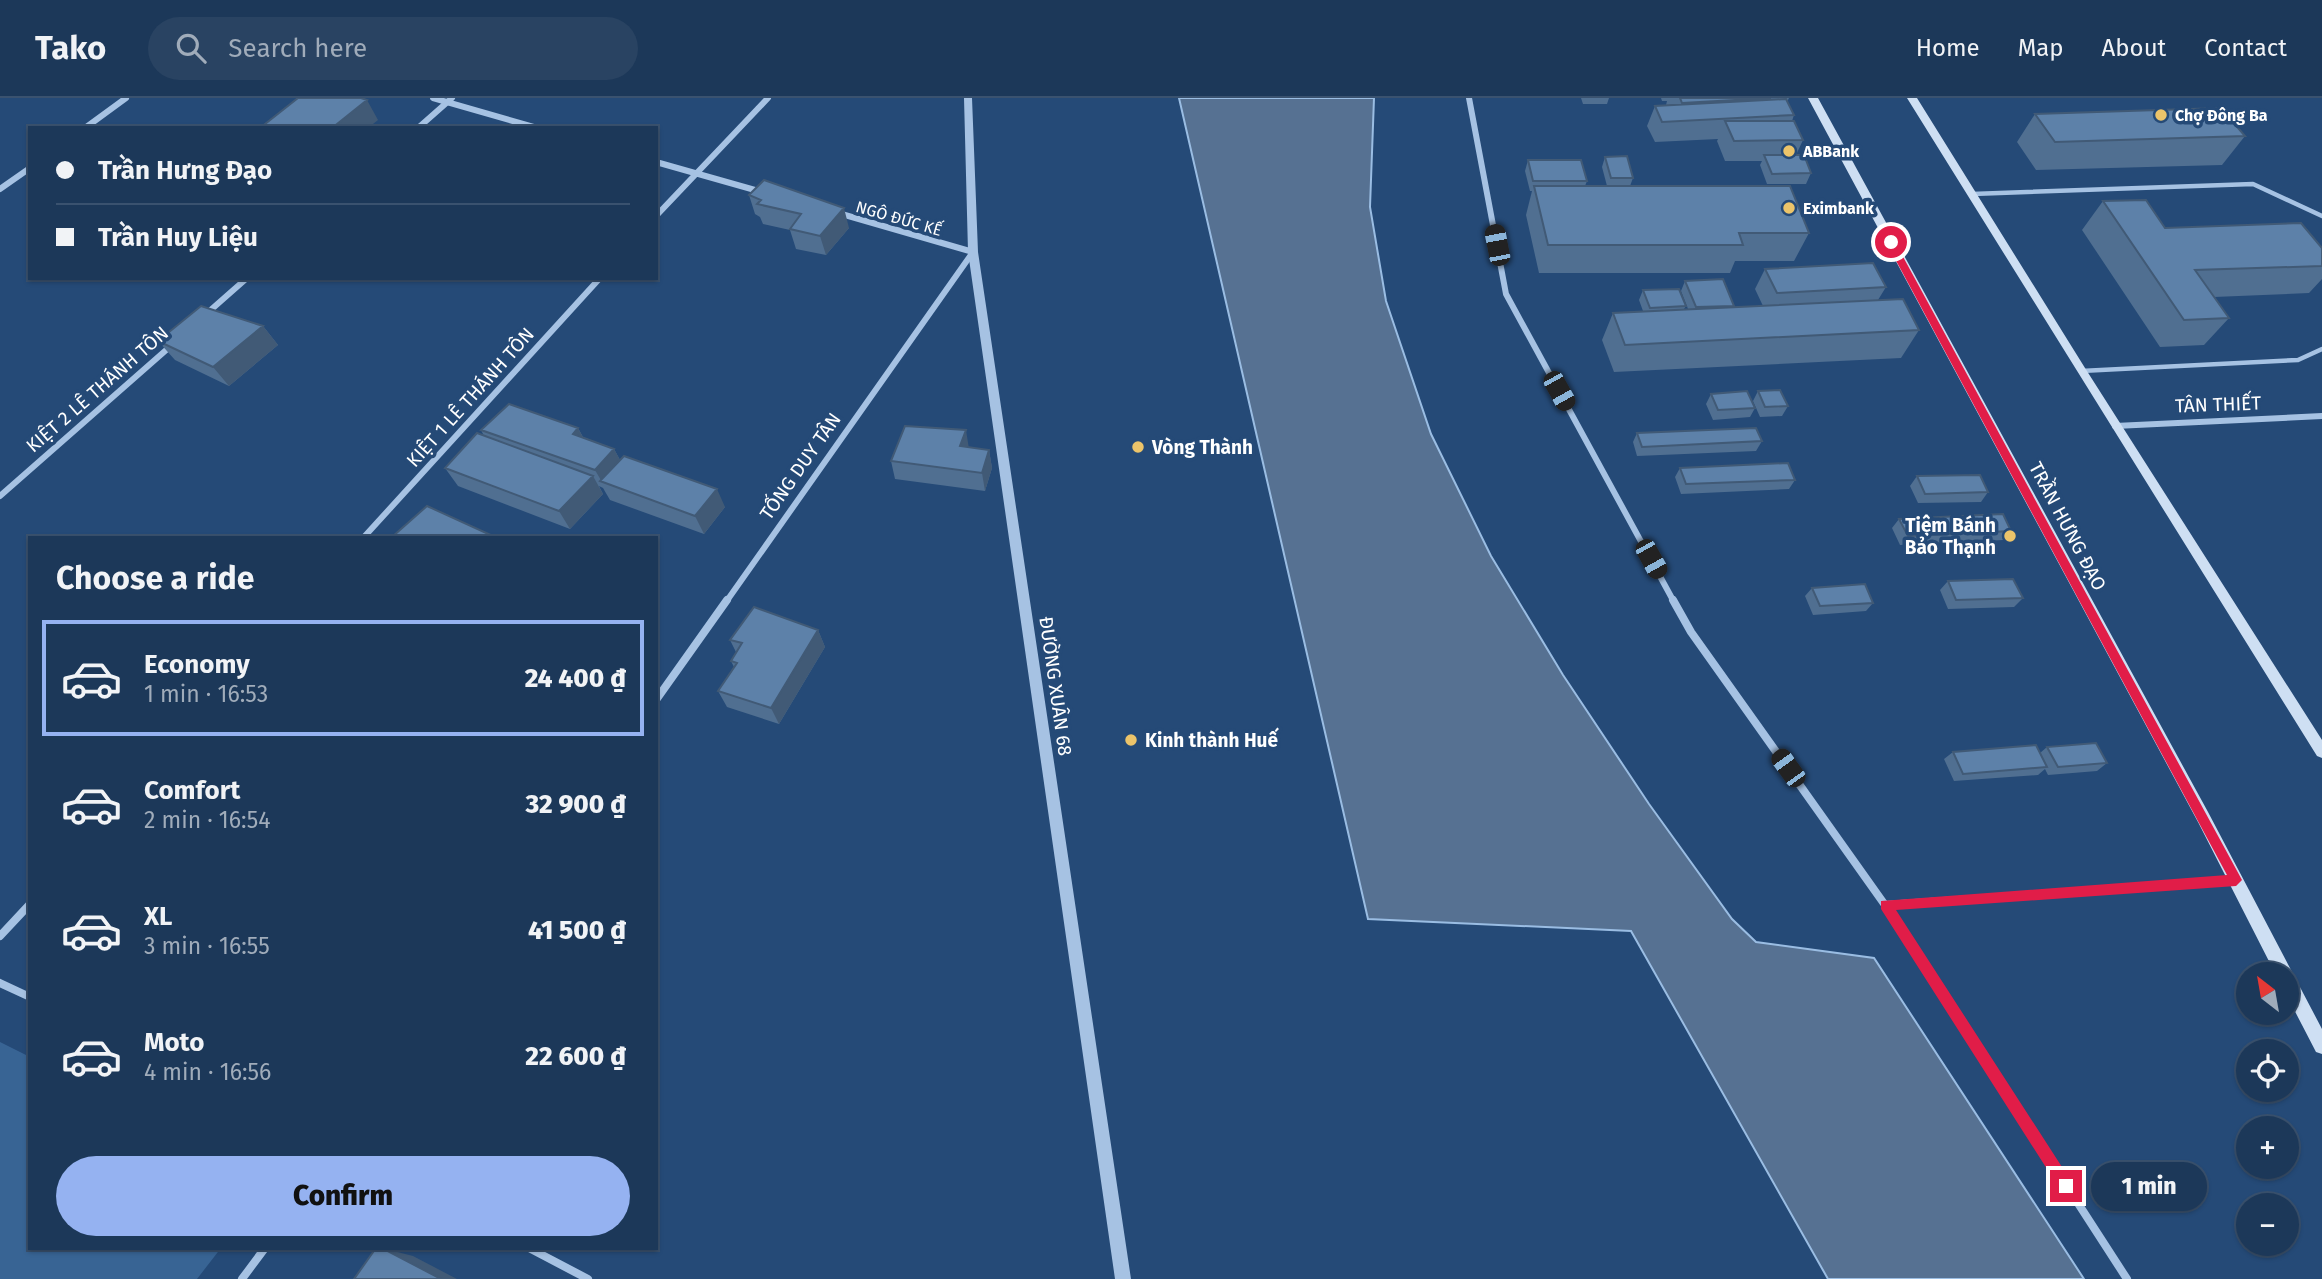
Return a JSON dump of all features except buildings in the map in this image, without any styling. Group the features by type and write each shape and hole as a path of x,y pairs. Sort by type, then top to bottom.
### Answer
{"main road":[{"name":"TRẦN HƯNG ĐẠO","path":"1813,98 2278,962"},
{"path":"1912,98 2322,752"},
{"name":"TRẦN HƯNG ĐẠO","path":"2300,1004 2322,1046"}],"street":[{"path":"88,126 126,98"},
{"path":"433,98 449,100 531,126"},
{"path":"658,214 768,98"},
{"name":"ĐƯỜNG XUÂN 68","path":"968,98 972,252 1123,1279"},
{"path":"1469,98 1506,294 1691,632 1885,905 2127,1279"},
{"path":"420,126 449,100"},
{"path":"658,163 775,196"},
{"path":"0,189 28,169"},
{"name":"NGÔ ĐỨC KẾ","path":"828,211 972,252"},
{"name":"TỐNG DUY TÂN","path":"658,697 972,252"},
{"name":"KIỆT 2 LÊ THÁNH TÔN","path":"196,324 245,280"},
{"name":"KIỆT 1 LÊ THÁNH TÔN","path":"365,536 598,280"},
{"name":"KIỆT 2 LÊ THÁNH TÔN","path":"0,496 175,342"},
{"name":"TÂN THIẾT","path":"2115,425 2322,416"},
{"path":"1885,905 2236,880"},
{"path":"0,936 28,906"},
{"path":"0,983 28,996"},
{"path":"242,1279 264,1250"},
{"path":"532,1250 588,1279"}],"lane":[{"path":"1972,194 2253,184 2322,216"},
{"path":"2081,371 2298,360 2322,349"}],"shaded area":[{"path":"1179,98 1374,98 1370,207 1386,301 1431,434 1491,556 1563,675 1649,804 1732,919 1756,942 1874,958 2084,1279 1828,1279 1631,931 1368,919"},
{"path":"0,1042 28,1056 28,1250 219,1250 197,1279 0,1279"}],"place":[{"name":"Chợ Đông Ba","path":"2161,115"},
{"name":"ABBank","path":"1789,151"},
{"name":"Eximbank","path":"1789,208"},
{"name":"Vòng Thành","path":"1138,447"},
{"name":"Tiệm Bánh Bảo Thạnh","path":"2010,536"},
{"name":"Kinh thành Huế","path":"1131,740"}],"route":[{"path":"1891,242 2236,880 1885,905 2066,1186"}]}
